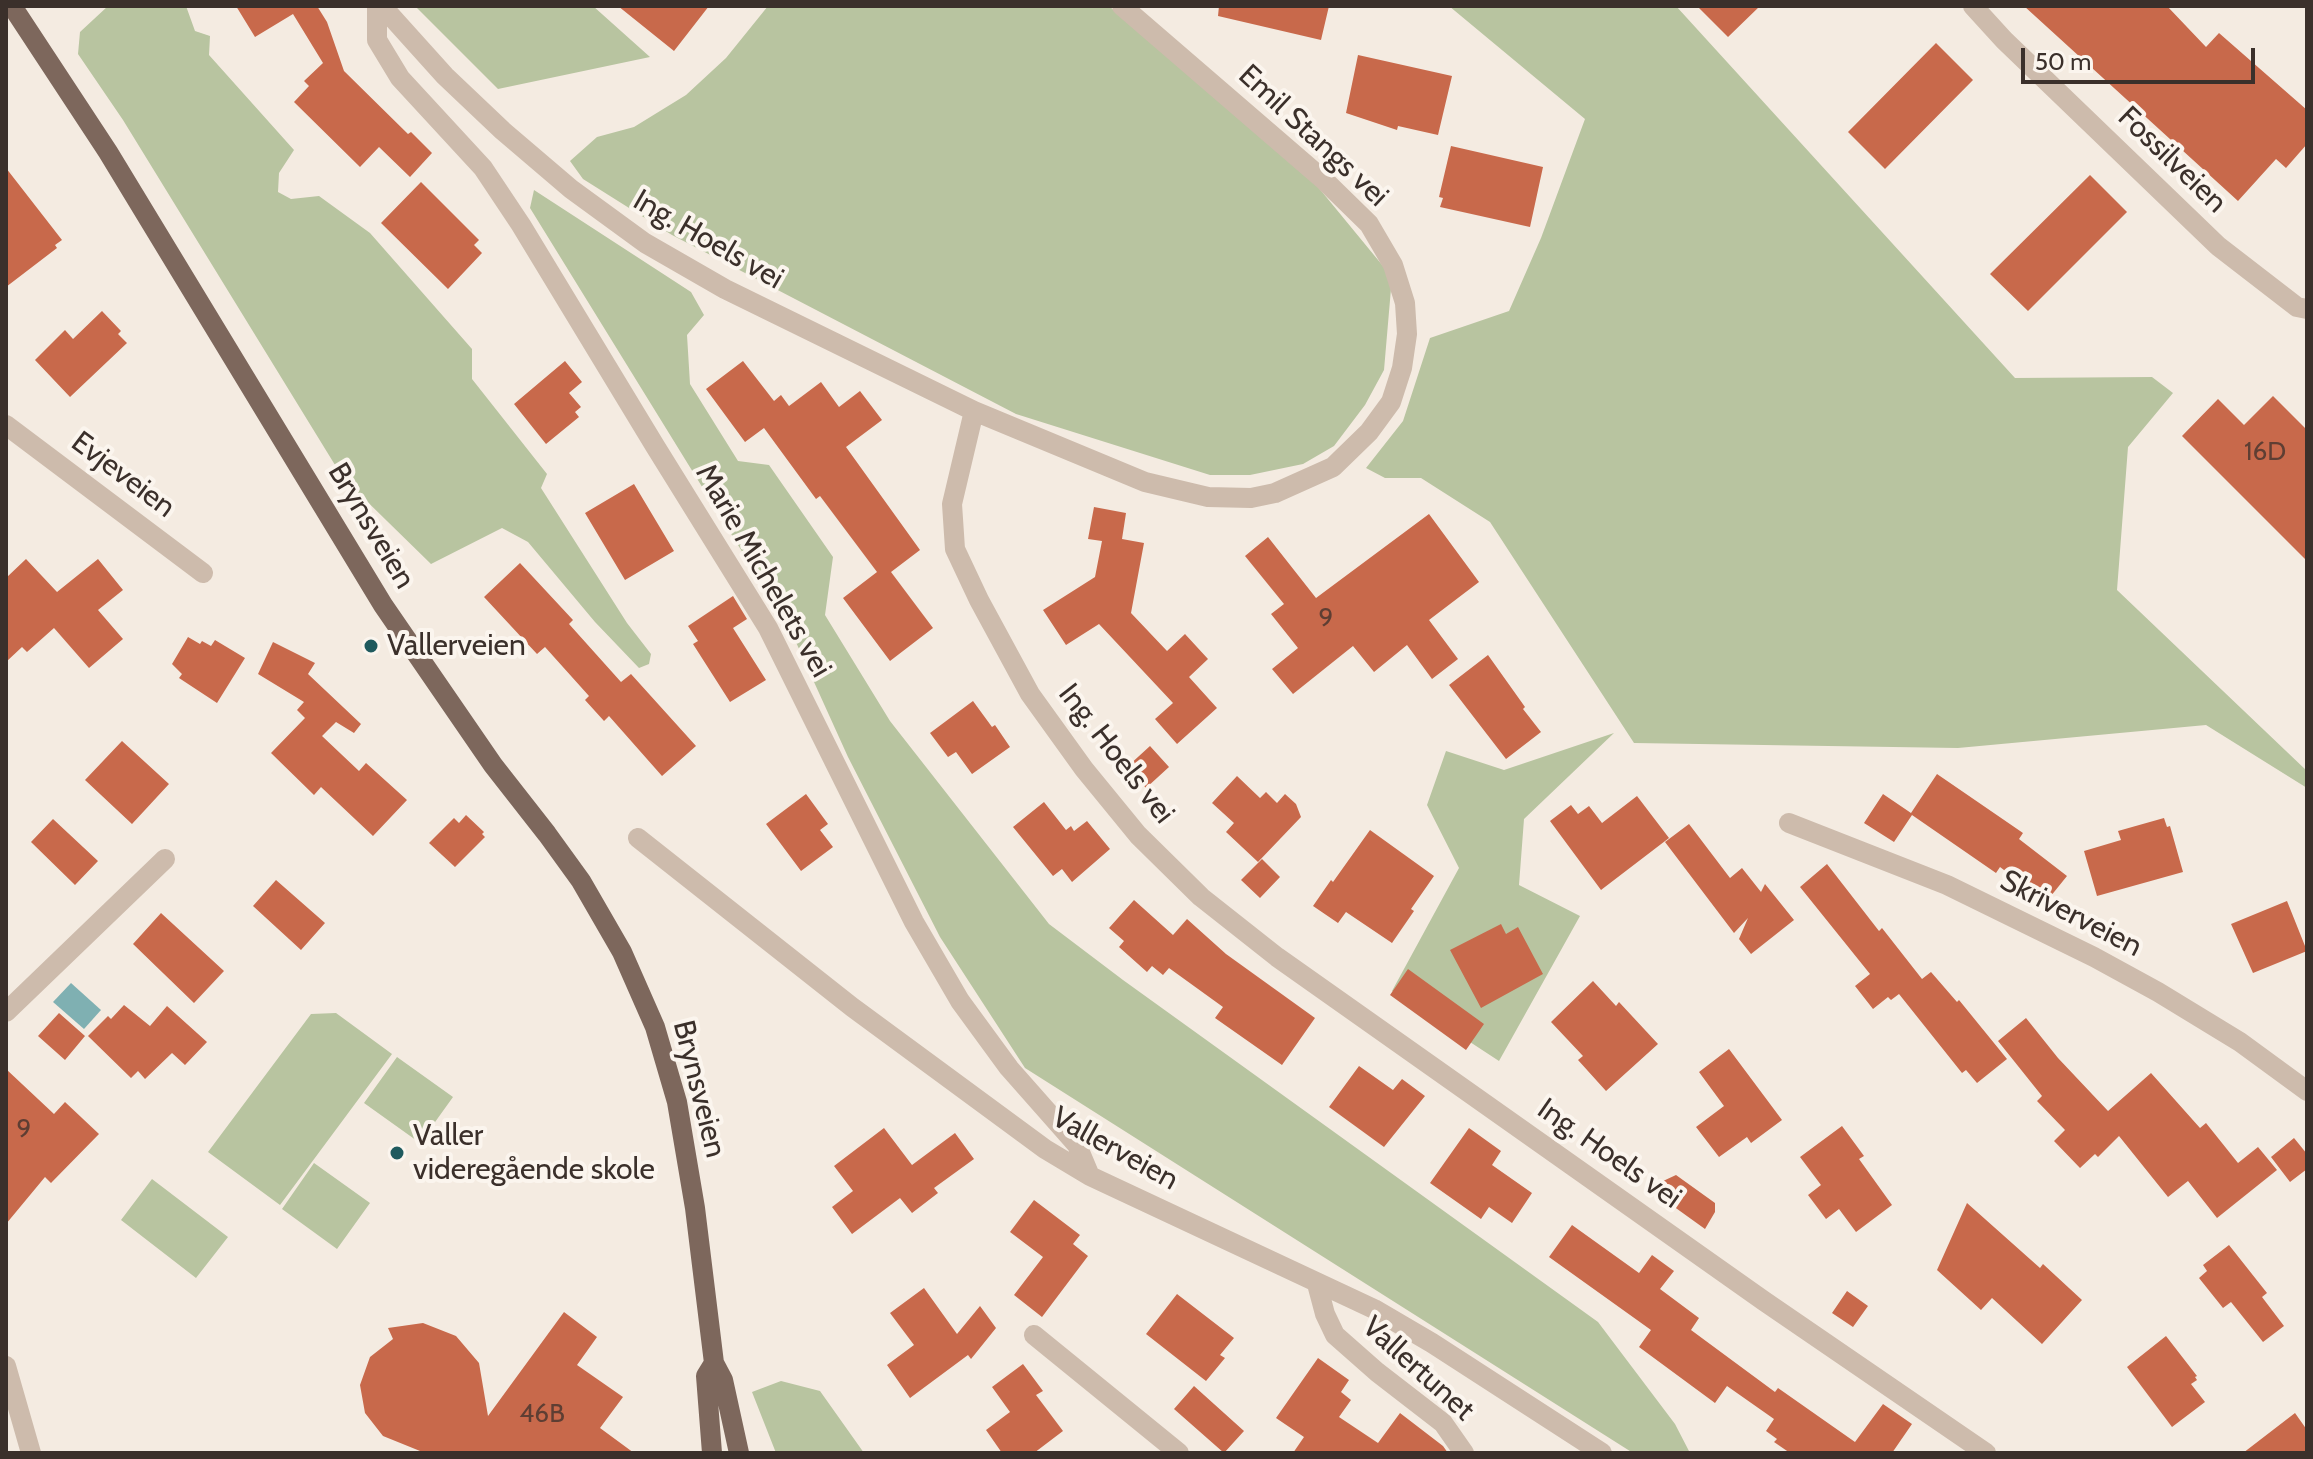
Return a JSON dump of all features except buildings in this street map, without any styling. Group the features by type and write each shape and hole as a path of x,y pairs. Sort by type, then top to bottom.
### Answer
{"main road":[{"name":"Brynsveien","path":"12,6 108,152 383,605 493,765 581,881 614,936 655,1027 677,1102 695,1208 714,1363 723,1380 739,1453"},
{"name":"Brynsveien","path":"712,1453 706,1376 714,1363"}],"street":[{"name":"Ing. Hoels vei","path":"380,6 445,76 503,131 571,189 645,243 725,289 974,411 952,504 955,549 1030,694 1084,769 1138,835 1201,897 1277,957 1764,1301 1986,1453"},
{"name":"Marie Michelets vei","path":"380,6 377,40 400,78 483,168 768,628 914,922 960,1001 1009,1068 1077,1145 1090,1176"},
{"name":"Emil Stangs vei","path":"974,411 1145,482 1208,497 1251,498 1275,493 1333,467 1369,432 1391,402 1402,368 1407,334 1405,303 1393,265 1369,224 1325,181 1122,6"},
{"name":"Fossilveien","path":"1973,6 2004,40 2218,246 2297,307 2307,309"},
{"name":"Evjeveien","path":"6,425 203,573"},
{"name":"Skriverveien","path":"1789,823 1947,885 2094,957 2240,1042 2307,1091"},
{"name":"Vallerveien","path":"638,838 852,1007 1045,1149 1090,1176 1374,1309 1602,1453"},
{"path":"6,1012 165,859"},
{"name":"Vallertunet","path":"1317,1284 1325,1314 1335,1335 1443,1423 1464,1453"},
{"path":"1034,1335 1179,1453"},
{"path":"6,1366 31,1453"}],"green space":[{"path":"108,6 186,6 195,31 210,36 209,55 294,150 279,173 278,192 291,199 319,196 370,233 472,349 472,379 547,474 541,488 627,623 651,654 649,664 639,668 595,622 528,542 502,528 431,564 343,478 123,120 78,54 80,32"},
{"path":"415,6 593,6 650,57 498,89"},
{"path":"768,6 1109,6 1318,187 1392,277 1384,370 1365,405 1334,446 1303,464 1250,475 1210,475 1016,414 672,235 583,179 570,161 597,137 634,127 686,95 726,58"},
{"path":"1449,6 1676,6 2015,378 2152,377 2173,393 2128,447 2117,590 2307,771 2307,788 2206,725 1958,748 1634,743 1490,522 1421,478 1385,478 1366,468 1403,421 1430,338 1509,311 1541,238 1585,119"},
{"path":"534,190 691,292 704,315 687,335 690,384 738,461 769,465 833,557 825,615 890,721 1049,924 1598,1322 1675,1424 1690,1453 1633,1453 1025,1068 940,937 775,605 530,208"},
{"path":"1614,733 1524,819 1519,885 1580,916 1499,1061 1392,991 1459,868 1427,805 1446,751 1504,770"},
{"path":"336,1013 392,1054 280,1205 208,1152 311,1014"},
{"path":"397,1057 453,1097 420,1143 364,1103"},
{"path":"314,1163 370,1203 337,1249 282,1209"},
{"path":"152,1179 228,1237 196,1278 121,1220"},
{"path":"781,1381 820,1391 864,1453 776,1453 752,1392"}],"water":[{"path":"71,983 101,1010 84,1029 53,1002"}],"place":[{"name":"Vallerveien","path":"371,646"},
{"name":"Valler videregående skole","path":"397,1153"}]}
